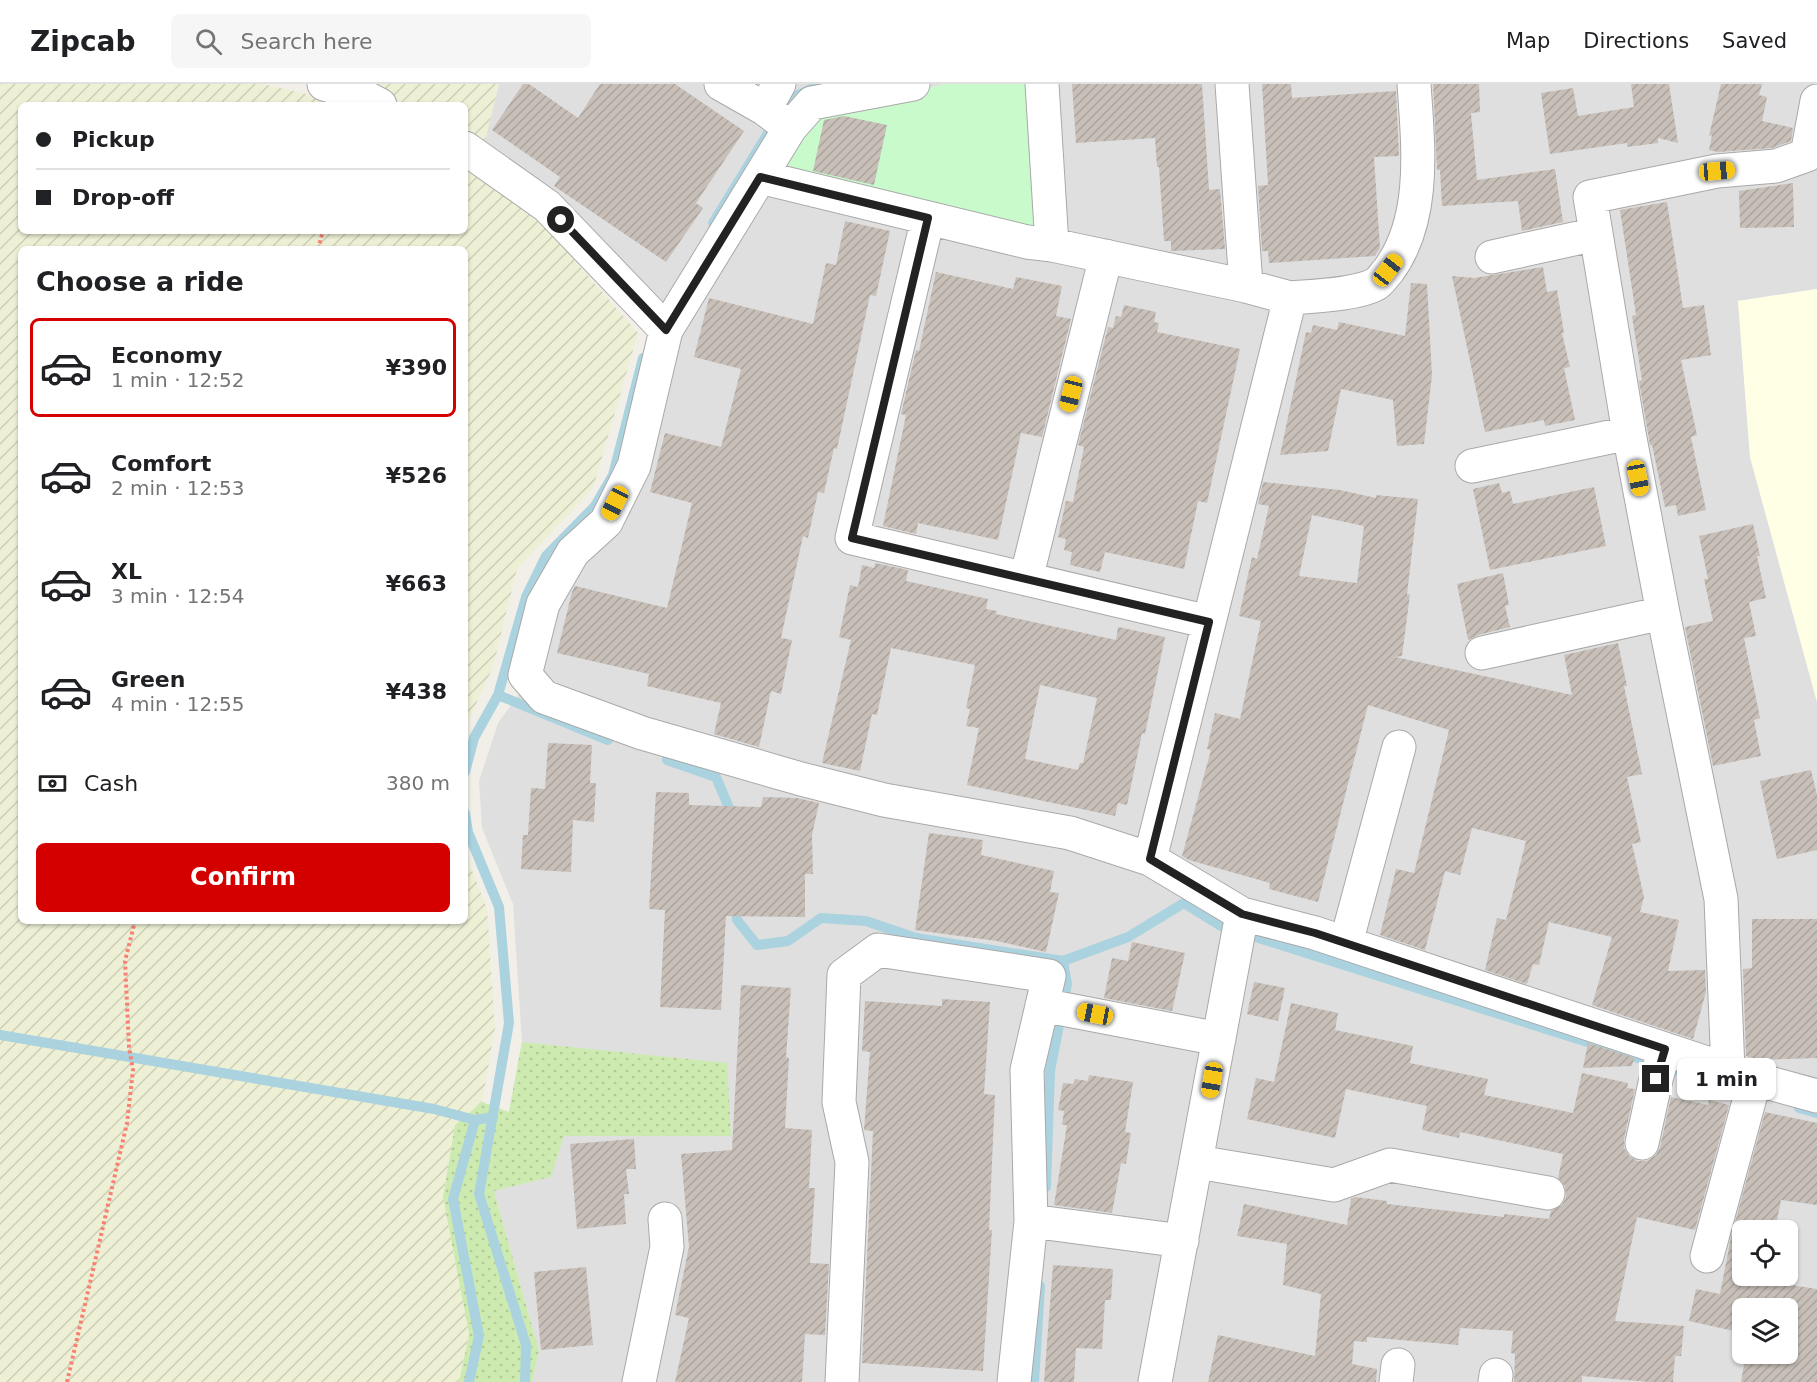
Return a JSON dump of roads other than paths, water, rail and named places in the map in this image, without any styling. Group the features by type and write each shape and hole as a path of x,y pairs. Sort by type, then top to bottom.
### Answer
{"street":[{"path":"324,84 363,96 374,102"},
{"path":"721,84 778,107 913,84"},
{"path":"1042,84 1052,244"},
{"path":"1232,84 1246,286"},
{"path":"760,177 1027,242 1052,244 1246,286 1290,298 1342,293 1377,284 1399,256 1414,212 1418,153 1414,84"},
{"path":"1707,1256 1743,1085 1721,899 1629,433 1590,197 1717,171 1776,166 1807,156 1817,101"},
{"path":"778,107 760,177 657,320 634,466 606,522 573,552 543,604 525,675 544,697 642,733 801,779 884,800 1070,833 1150,859 1240,926 1346,943 1660,1064 1743,1085 1817,1096"},
{"path":"468,150 547,206 657,320"},
{"path":"928,218 852,538 1209,622"},
{"path":"1492,257 1596,234"},
{"path":"1026,579 1106,256"},
{"path":"1150,859 1290,298"},
{"path":"1472,466 1629,433"},
{"path":"1482,653 1663,613"},
{"path":"1346,943 1399,747"},
{"path":"1155,1382 1240,926"},
{"path":"842,1382 852,1162 839,1102 844,975 878,950 1049,976 1027,1070 1044,1222 1014,1382"},
{"path":"1042,1005 1219,1039"},
{"path":"1642,1143 1660,1064"},
{"path":"1197,1162 1334,1185 1390,1165 1548,1193"},
{"path":"639,1382 667,1247 665,1219"},
{"path":"1044,1222 1182,1241"}],"waterway":[{"path":"713,223 789,99 822,84"},
{"path":"468,761 474,738 498,695 526,597 546,556 595,506 613,475 643,358"},
{"path":"498,695 608,740"},
{"path":"667,760 716,777 729,808 729,818"},
{"path":"468,832 499,907 509,1023 479,1194 526,1345 525,1382"},
{"path":"735,902 737,920 757,945 788,941 821,918 866,921 916,938 1063,961 1128,937 1184,903 1221,926 1695,1076"},
{"path":"1046,1187 1050,1071 1067,984 1063,961"},
{"path":"0,1035 434,1109 475,1120 493,1117"},
{"path":"1799,1108 1817,1113"},
{"path":"469,1382 479,1336 453,1199 475,1120"},
{"path":"1034,1382 1040,1286"}]}
